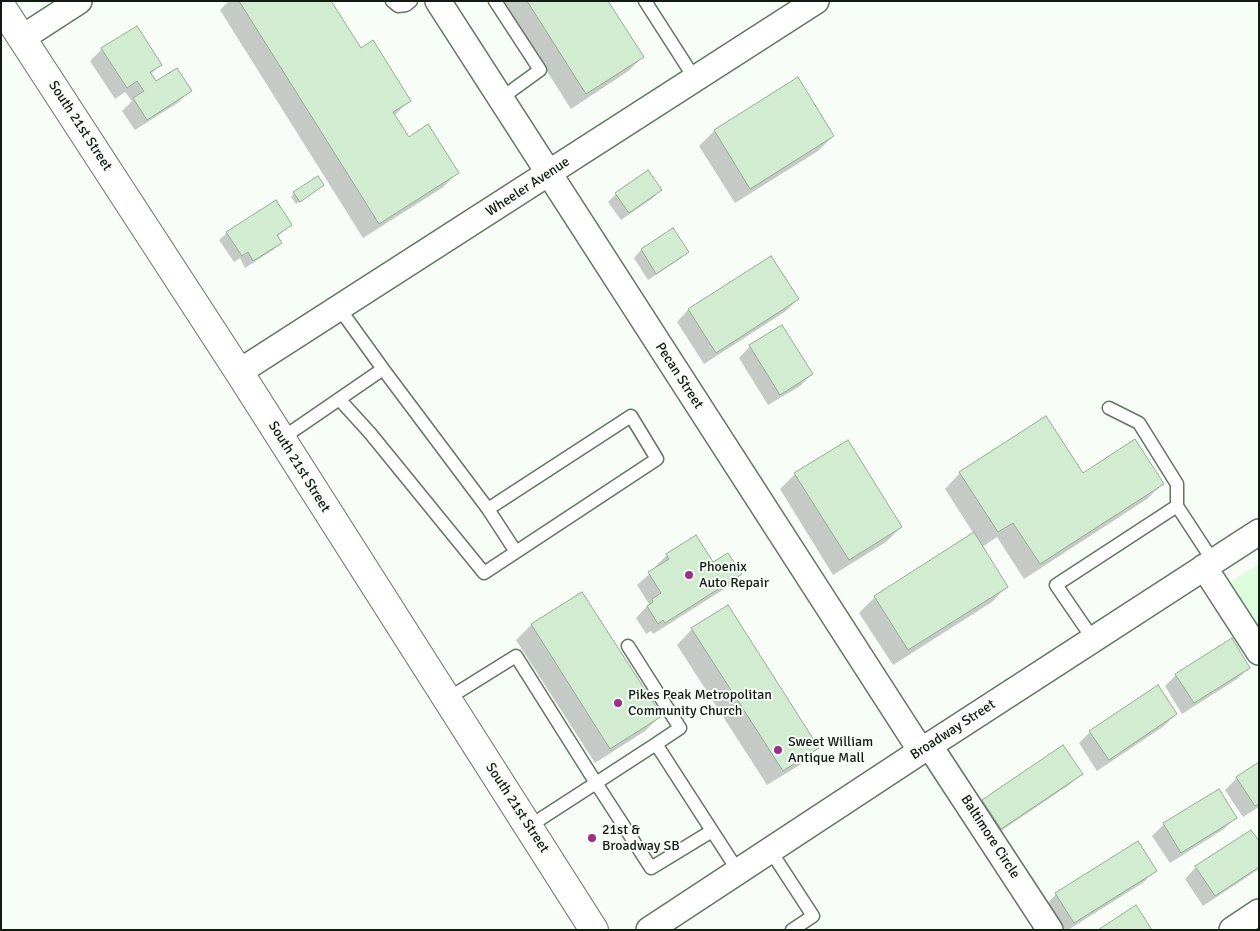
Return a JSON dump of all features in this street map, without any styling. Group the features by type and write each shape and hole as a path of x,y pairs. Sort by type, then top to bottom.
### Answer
{"main road":[{"name":"South 21st Street","path":"1,6 240,372 594,930"}],"street":[{"path":"22,38 79,1"},
{"name":"Pecan Street","path":"438,1 548,174 925,748"},
{"name":"Wheeler Avenue","path":"240,372 816,1"},
{"name":"Broadway Street","path":"649,930 925,748 1259,532"},
{"path":"1209,564 1259,652"},
{"name":"Baltimore Circle","path":"925,748 1050,930"},
{"path":"1232,930 1259,912"}],"lane":[{"path":"392,1 398,6 406,5 411,1"},
{"path":"495,1 540,70 500,99"},
{"path":"645,1 695,79"},
{"path":"339,308 488,509 516,552"},
{"path":"281,439 383,369"},
{"path":"339,399 484,573 657,459 631,416 488,509"},
{"path":"1109,408 1140,423 1177,484 1177,506 1209,564"},
{"path":"1093,639 1056,585 1177,506"},
{"path":"528,827 680,728 628,646"},
{"path":"447,699 516,656 651,868 712,830"},
{"path":"656,744 738,871"},
{"path":"770,850 813,916 792,930"}],"shaded area":[{"path":"1259,564 1259,630 1227,584"}],"building":[{"path":"239,1 331,1 361,48 373,40 411,101 393,112 409,137 428,124 459,173 379,224"},
{"path":"527,1 608,1 644,57 586,94"},
{"path":"137,26 162,65 150,72 156,81 177,68 192,91 147,120 133,98 144,91 137,81 127,88 101,48"},
{"path":"798,77 834,136 750,189 714,130"},
{"path":"648,170 662,190 629,213 615,193"},
{"path":"318,176 324,185 300,202 293,192"},
{"path":"276,200 292,225 277,235 282,243 253,261 248,252 242,256 226,232"},
{"path":"673,228 689,252 656,274 641,249"},
{"path":"771,256 799,299 716,353 688,309"},
{"path":"782,325 813,374 780,395 749,345"},
{"path":"1046,416 1083,473 1135,439 1164,484 1040,564 1013,523 998,532 959,472"},
{"path":"848,440 902,527 849,560 794,473"},
{"path":"974,532 1008,587 908,650 874,596"},
{"path":"696,535 713,562 728,553 742,574 665,623 663,620 658,624 647,606 653,602 652,599 661,593 648,572 669,559 666,554"},
{"path":"582,592 662,716 610,749 531,624"},
{"path":"728,605 819,748 783,771 691,628"},
{"path":"1232,638 1250,668 1194,703 1175,674"},
{"path":"1158,685 1177,714 1109,760 1089,731"},
{"path":"1063,745 1083,774 1001,829 982,800"},
{"path":"1259,762 1259,804 1255,806 1236,777"},
{"path":"1219,789 1237,818 1181,853 1163,823"},
{"path":"1251,830 1259,841 1259,867 1215,896 1195,866"},
{"path":"1138,841 1157,871 1074,923 1055,893"},
{"path":"1136,905 1152,930 1098,930"}],"place":[{"name":"Phoenix Auto Repair","path":"689,575"},
{"name":"Pikes Peak Metropolitan Community Church","path":"618,703"},
{"name":"Sweet William Antique Mall","path":"778,750"},
{"name":"21st & Broadway SB","path":"592,838"}]}
